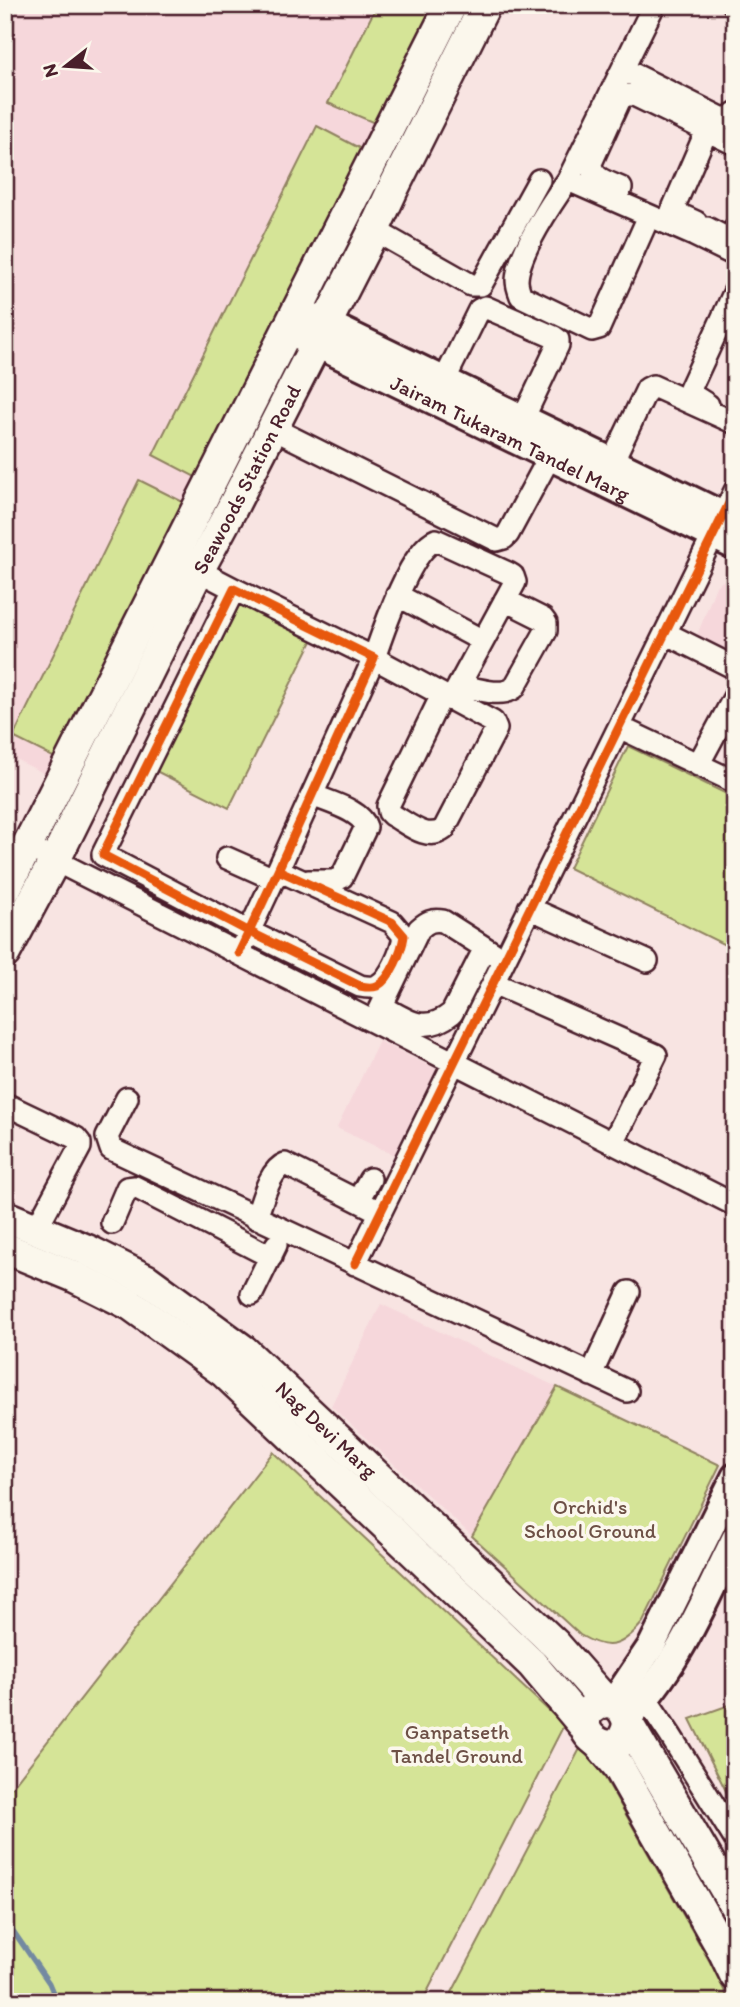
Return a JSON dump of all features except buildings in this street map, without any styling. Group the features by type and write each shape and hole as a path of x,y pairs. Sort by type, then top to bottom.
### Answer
{"main road":[{"name":"Seawoods Station Road","path":"5,953 55,860 293,320 451,5"},
{"name":"Seawoods Station Road","path":"5,890 186,564 231,510 485,5"},
{"name":"Nag Devi Marg","path":"5,1216 87,1250 147,1280 243,1350 624,1709 735,1906"},
{"name":"Nag Devi Marg","path":"5,1248 73,1276 131,1305 224,1372 532,1664 618,1766 735,1975"},
{"path":"593,1707 624,1709 627,1731 619,1742 606,1745 592,1735 588,1712 593,1707"}],"street":[{"path":"649,216 599,328 592,330 521,296 517,286 520,265 539,225 568,180 654,5"},
{"path":"623,69 721,118 729,118 735,113"},
{"path":"696,229 672,211 594,176 591,163 621,99 627,95 634,95 735,144"},
{"path":"672,211 707,130"},
{"path":"568,180 649,216 734,242"},
{"path":"374,230 471,285 481,285 536,185 554,200"},
{"path":"734,293 689,393 735,421"},
{"path":"444,381 479,310 485,307 554,337 558,340 558,345 523,419"},
{"name":"Jairam Tukaram Tandel Marg","path":"293,320 550,456 726,530"},
{"name":"Jairam Tukaram Tandel Marg","path":"320,333 444,381 612,462 726,530"},
{"path":"612,462 647,389 653,386 735,421"},
{"path":"272,428 497,540 508,534 550,456"},
{"path":"355,1264 665,633 726,530 735,491"},
{"path":"186,564 374,658 451,693 493,722 496,729 443,829 439,833 428,834 392,815 388,806 451,693 483,641 514,582 513,576 436,540 427,546 397,595 374,658 239,953"},
{"path":"227,858 303,881 392,922 404,936 402,950 383,981 377,986 360,986 103,855 234,589"},
{"path":"397,595 483,641"},
{"path":"451,693 501,693 510,692 514,688 545,631 546,623 505,600"},
{"path":"665,633 735,668"},
{"path":"698,765 735,696"},
{"path":"618,727 735,782"},
{"path":"303,881 334,881 342,877 366,827 365,820 358,814 312,795"},
{"path":"28,847 239,953 378,1014 454,1062 735,1205"},
{"path":"530,908 647,961"},
{"path":"378,1014 419,929 427,922 443,921 504,960"},
{"path":"378,1014 425,1026 444,1019 452,1013 485,948"},
{"path":"493,983 656,1055 613,1143"},
{"path":"127,1098 107,1137 111,1149 627,1391"},
{"path":"5,1104 76,1138 80,1143 36,1229"},
{"path":"256,1217 274,1172 285,1164 380,1212"},
{"path":"135,1187 145,1165"},
{"path":"358,1200 370,1180"},
{"path":"111,1223 127,1188 135,1187 271,1257"},
{"path":"252,1294 284,1230"},
{"path":"591,1374 629,1292"},
{"path":"624,1709 630,1677 652,1645 735,1477"},
{"path":"624,1709 676,1657 735,1539"},
{"path":"624,1709 735,1839"}],"shaded area":[{"path":"5,5 451,5 61,782 5,754"},
{"path":"735,576 735,662 695,641 716,586"},
{"path":"379,1041 436,1069 394,1155 337,1128"},
{"path":"381,1304 557,1387 472,1536 331,1406"}],"green space":[{"path":"377,5 439,5 377,124 328,103"},
{"path":"317,126 365,151 201,480 153,455"},
{"path":"139,480 185,503 59,760 13,737"},
{"path":"236,600 313,639 229,808 152,769"},
{"path":"628,746 735,798 735,950 569,868"},
{"name":"Orchid's School Ground","path":"557,1387 720,1465 643,1622 628,1637 614,1644 599,1644 580,1635 472,1536"},
{"name":"Ganpatseth Tandel Ground","path":"273,1452 564,1725 422,2002 5,2002 5,1796"},
{"path":"735,1703 735,1809 690,1719"},
{"path":"584,1741 710,1962 730,2002 447,2002"}],"waterway":[{"path":"5,1919 49,1983 57,2002"}],"cycle path":[{"path":"355,1264 735,491"},
{"path":"239,953 278,870 374,658 234,589 103,855 248,931 360,986 373,987 382,982 395,964 404,936 392,922 278,870"}]}
